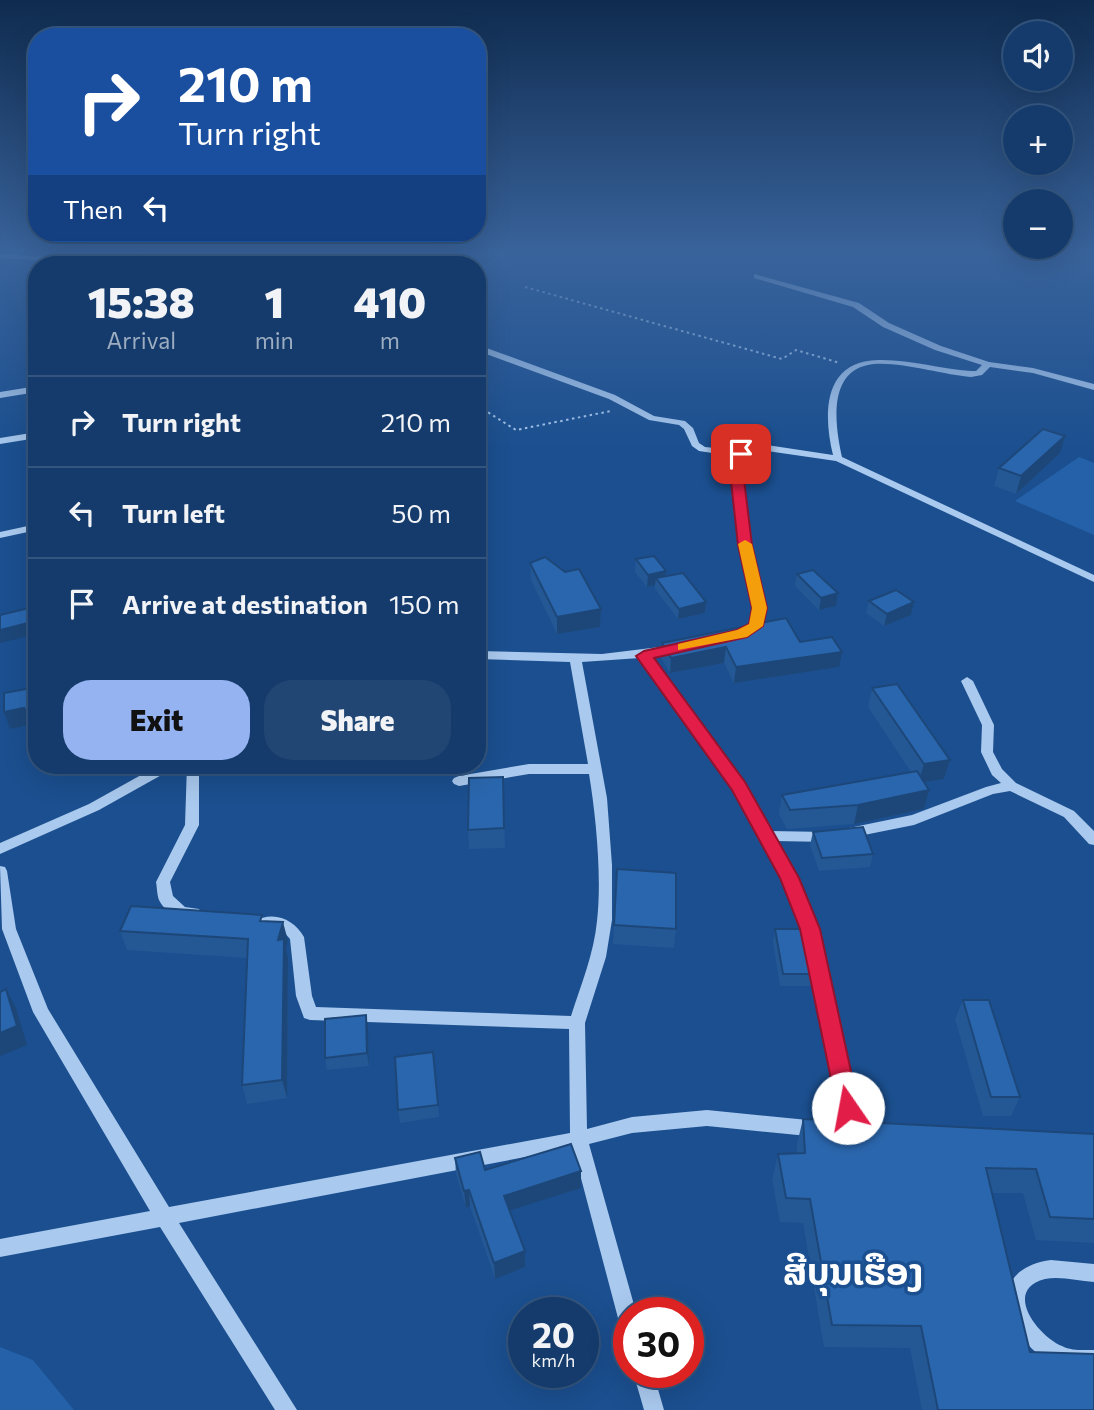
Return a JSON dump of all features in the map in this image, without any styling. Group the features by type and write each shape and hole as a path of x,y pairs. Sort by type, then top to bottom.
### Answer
{"street":[{"path":"875,318 886,325 988,365 1033,371 1094,387"},
{"path":"486,351 632,407 652,418 682,423 702,449 713,452 760,447 838,458 1094,579"},
{"path":"838,458 831,397 840,379 854,366 879,362 971,374 979,373 988,365"},
{"path":"0,395 28,390"},
{"path":"0,441 28,436"},
{"path":"729,636 756,626 760,616 745,545 736,463 747,449"},
{"path":"0,535 28,529"},
{"path":"486,655 575,658 644,656 692,645"},
{"path":"0,1248 163,1215 579,1139 632,1125 707,1118 860,1133 810,929 790,878 739,787 644,656"},
{"path":"575,658 603,838 605,920 598,957 577,1023 579,1139 622,1297"},
{"path":"967,681 988,725 987,752 997,772 1011,786 1069,814 1094,840"},
{"path":"459,782 528,769 594,769"},
{"path":"0,849 94,807 153,774"},
{"path":"193,774 192,825 163,882 166,899 182,912 204,915"},
{"path":"765,836 824,838 914,820 990,790 1011,786"},
{"path":"0,871 4,915 41,1012 163,1215 287,1410"},
{"path":"251,920 286,925 297,937 304,996 310,1013 359,1017 507,1017 577,1023"},
{"path":"1094,1273 1047,1270 1024,1278 1016,1291 1014,1304 1019,1319 1035,1339 1054,1354 1073,1359 1094,1360"},
{"path":"648,1388 654,1410"}],"path":[{"path":"635,318 782,359 796,350 854,366"},
{"path":"486,411 516,430 632,407"}],"shaded area":[{"path":"1079,457 1094,463 1094,535 1015,501"},
{"path":"0,1347 33,1360 74,1410 0,1410"}],"building":[{"path":"1043,429 1065,436 1021,476 999,468"},
{"path":"654,556 666,571 648,575 636,559"},
{"path":"545,557 565,572 579,569 601,609 557,617 530,563"},
{"path":"813,570 838,593 821,598 797,574"},
{"path":"683,573 706,602 679,609 656,578"},
{"path":"896,590 914,602 887,614 869,601"},
{"path":"28,608 28,623 0,630 0,615"},
{"path":"786,618 800,642 832,637 842,652 736,667 726,647 671,658 662,643"},
{"path":"897,684 950,760 924,764 872,688"},
{"path":"28,689 28,716 24,708 4,712 4,693"},
{"path":"917,771 929,790 858,805 790,810 782,795"},
{"path":"503,777 504,828 468,830 469,778"},
{"path":"863,827 873,854 822,858 813,832"},
{"path":"617,869 676,873 676,929 614,925"},
{"path":"131,906 262,915 260,921 283,922 278,940 284,939 282,1080 242,1085 248,939 120,931"},
{"path":"775,929 805,929 816,974 783,974"},
{"path":"6,989 17,1026 0,1033 0,992"},
{"path":"963,1000 989,1000 1020,1097 991,1097"},
{"path":"366,1015 367,1053 325,1058 325,1019"},
{"path":"433,1052 438,1105 398,1110 395,1057"},
{"path":"803,1119 1094,1134 1094,1219 1050,1217 1036,1169 986,1168 1030,1352 1094,1354 1094,1410 938,1410 921,1326 832,1325 810,1199 786,1198 778,1154 805,1153"},
{"path":"571,1144 581,1171 504,1196 525,1251 494,1263 469,1190 464,1191 455,1158 480,1152 485,1170"}],"slow traffic":[{"path":"684,647 742,633 756,626 760,608 745,544"}],"district":[{"name":"ສີບຸນເຮືອງ","path":"853,1270"}],"route":[{"path":"741,454 736,463 745,545 760,608 756,626 742,633 644,656 739,787 790,878 802,905 818,960 848,1108"}]}
